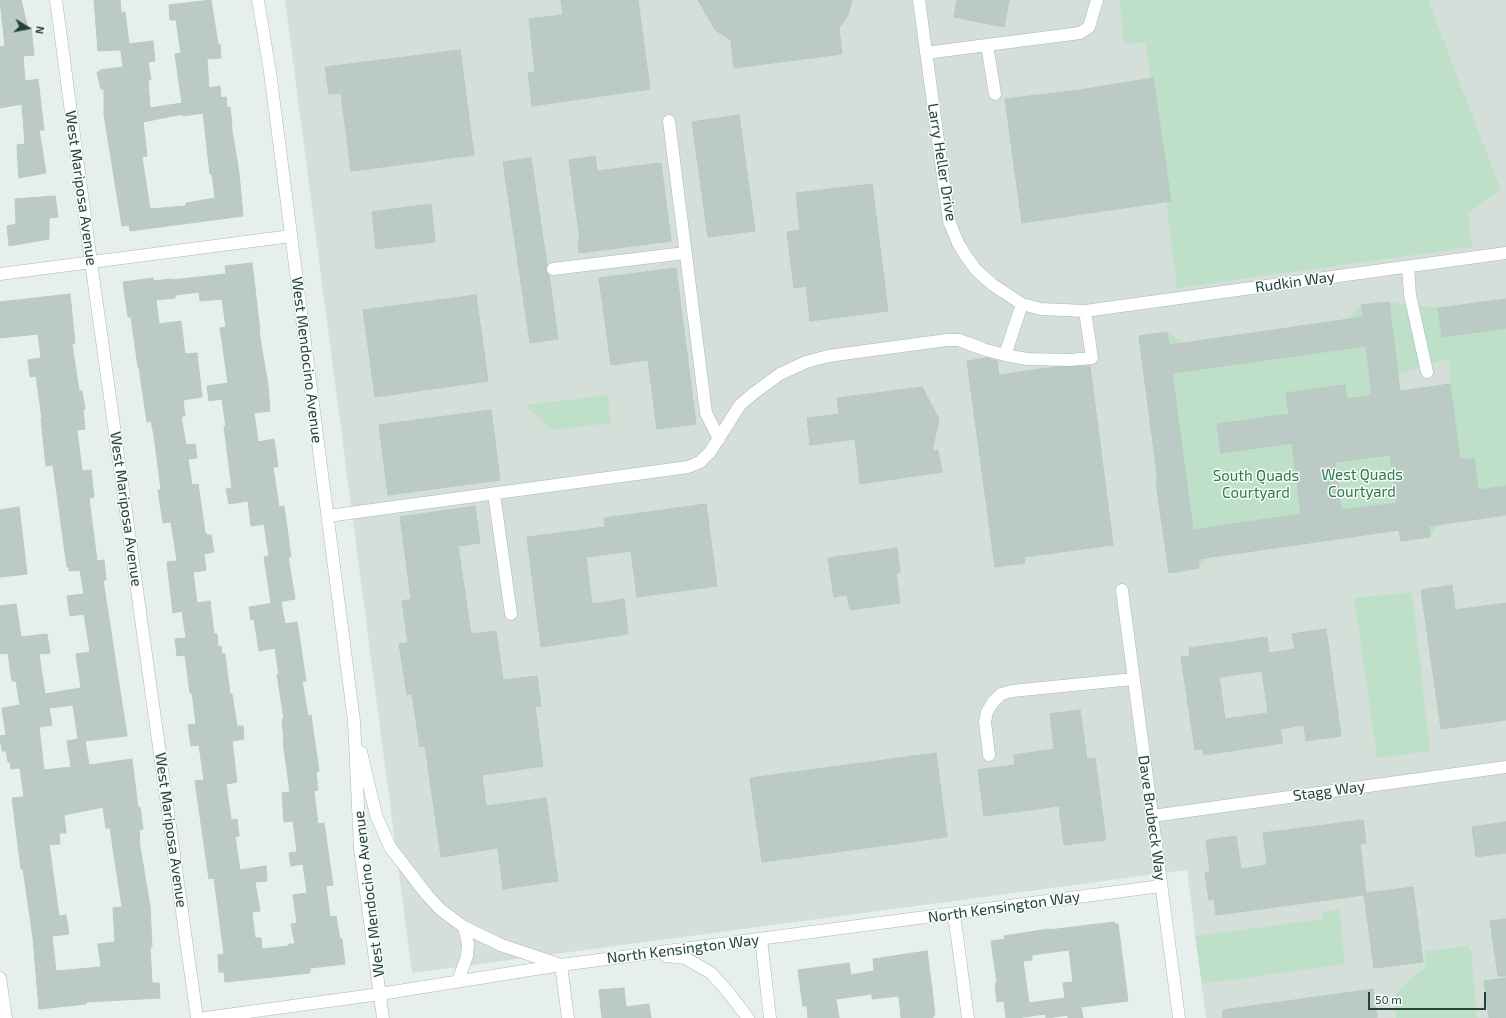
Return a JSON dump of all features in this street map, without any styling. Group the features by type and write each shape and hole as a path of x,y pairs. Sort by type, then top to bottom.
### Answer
{"street":[{"name":"West Mariposa Avenue","path":"56,0 91,262 197,1018"},
{"name":"West Mendocino Avenue","path":"258,0 270,72 354,721 360,848 383,1018"},
{"name":"Larry Heller Drive","path":"919,0 949,221 962,250 976,270 993,285 1022,304 1041,309 1085,311"},
{"path":"926,53 1080,33 1089,27 1097,0"},
{"path":"987,45 995,94"},
{"path":"669,121 706,413 719,439"},
{"path":"0,274 291,236"},
{"path":"553,269 685,253"},
{"name":"Rudkin Way","path":"1085,311 1506,253"},
{"path":"1408,267 1410,295 1427,372"},
{"path":"1005,355 1022,304"},
{"path":"328,516 688,467 700,462 710,452 740,405 780,374 806,362 828,356 947,340 959,340 1005,355 1027,359 1047,360 1092,358 1085,311"},
{"path":"494,494 511,614"},
{"name":"Dave Brubeck Way","path":"1122,590 1179,1018"},
{"path":"989,755 985,722 987,712 993,702 1001,694 1012,691 1134,679"},
{"name":"West Mendocino Avenue","path":"354,721 376,814 390,847 427,895 441,910 464,927 501,945 561,965"},
{"name":"Stagg Way","path":"1152,816 1506,767"},
{"name":"North Kensington Way","path":"206,1018 380,994 561,965 1161,886"},
{"path":"954,914 968,1018"},
{"path":"458,981 467,956 468,944 464,927"},
{"path":"761,939 770,1018"},
{"path":"647,954 685,958 697,964 711,973 748,1018"},
{"path":"561,965 568,1018"},
{"path":"0,978 6,1018"}],"shaded area":[{"path":"285,0 1506,0 1506,1018 1206,1018 1187,870 412,973"}],"green space":[{"path":"1120,0 1428,0 1501,190 1468,213 1472,247 1177,288 1146,42 1124,44"},
{"name":"West Quads Courtyard","path":"1389,302 1438,308 1442,337 1506,328 1506,486 1494,488 1498,516 1482,519 1474,458 1431,464 1439,524 1430,537 1393,472 1397,503 1353,509 1345,537 1335,462 1458,445 1450,384 1449,358 1398,375"},
{"name":"South Quads Courtyard","path":"1361,305 1372,395 1347,399 1344,385 1286,393 1289,414 1217,424 1221,453 1292,443 1304,543 1286,517 1206,528 1209,557 1199,568 1185,478 1156,483 1155,463 1183,460 1180,432 1152,436 1149,417 1177,413 1167,332 1184,343 1188,371 1261,361 1258,332 1274,330 1278,358 1350,348 1346,320"},
{"path":"608,395 611,423 552,430 525,405"},
{"path":"1412,592 1430,751 1377,758 1354,598"},
{"path":"1339,909 1345,964 1202,984 1195,936 1323,919 1322,912"},
{"path":"1469,946 1469,950 1471,950 1477,1018 1396,1018 1394,996 1418,972 1426,968 1425,951"}],"building":[{"path":"0,0 21,0 28,29 31,28 34,55 23,56 25,81 38,79 44,130 39,130 46,173 19,178 17,145 25,144 22,104 0,108 0,47 5,46"},
{"path":"94,0 120,0 121,13 125,12 129,44 153,41 155,61 148,62 151,80 148,80 150,108 182,103 175,54 181,53 176,20 170,20 169,5 211,0 218,44 220,44 221,58 207,59 209,88 220,86 221,98 226,97 227,108 230,107 243,216 130,231 129,225 122,226 104,115 104,89 101,89 97,72 100,72 100,70 123,67 121,50 98,51","holes":["203,113 210,174 212,174 215,198 186,203 186,206 150,209 142,157 147,156 143,122 183,114 183,116"]},
{"path":"561,0 638,0 650,89 532,106 528,73 535,72 529,19 563,15"},
{"path":"698,0 852,0 848,15 839,28 842,54 734,68 731,40 715,30"},
{"path":"957,0 1009,0 1004,27 954,17"},
{"path":"460,50 474,155 351,171 341,93 329,94 325,67"},
{"path":"1153,78 1171,201 1022,223 1005,99 1080,90"},
{"path":"739,115 755,231 708,237 692,122"},
{"path":"595,156 597,171 661,163 671,241 579,253 578,241 580,240 569,160"},
{"path":"531,158 547,265 546,270 549,275 558,339 530,343 503,162"},
{"path":"872,184 888,311 810,321 806,286 794,288 787,232 800,230 796,193"},
{"path":"55,196 58,217 49,218 49,239 9,246 7,226 16,224 15,199"},
{"path":"431,204 435,242 376,249 372,212"},
{"path":"252,263 259,332 268,385 270,411 254,413 258,442 274,439 278,467 273,467 279,507 284,506 291,557 288,557 295,599 271,603 264,557 269,556 264,524 251,526 248,501 229,504 226,489 232,488 222,399 209,401 207,386 228,383 220,328 226,327 222,299 200,301 199,292 175,295 175,298 156,300 159,324 181,321 185,354 197,353 202,397 183,400 185,416 181,416 186,445 195,444 197,458 188,459 192,485 198,484 205,532 207,535 211,535 214,552 204,554 206,570 193,572 197,603 210,601 214,634 217,634 218,647 221,646 222,654 225,654 230,694 232,694 237,726 243,726 244,739 232,741 237,782 226,784 231,820 237,819 239,836 235,837 240,870 266,866 267,881 255,882 260,911 252,912 255,938 261,938 262,949 295,944 291,924 297,923 293,895 307,893 303,864 291,866 289,853 297,852 293,821 284,822 282,793 290,792 283,741 282,719 284,719 277,674 279,674 275,648 259,651 254,619 251,620 249,607 281,602 285,624 297,622 306,681 302,681 308,716 311,715 319,771 316,772 318,790 314,791 318,824 324,823 333,885 326,886 330,917 336,916 340,939 342,939 345,964 310,968 310,973 225,982 224,972 219,972 218,955 224,954 214,878 209,879 195,781 204,780 199,745 191,746 188,725 196,724 192,693 190,693 185,655 177,656 175,639 186,638 182,611 173,613 167,562 177,561 171,522 163,523 158,490 161,490 154,435 151,421 147,422 131,317 128,317 123,282 153,278 153,281 172,280 226,274 225,266"},
{"path":"676,268 696,424 657,429 648,360 611,365 599,278"},
{"path":"70,294 75,343 72,344 79,391 82,391 85,409 83,409 85,429 77,430 82,471 91,470 94,497 89,498 97,561 104,560 106,580 103,580 127,736 85,741 89,765 132,759 138,808 140,807 143,829 139,830 140,847 150,906 152,983 159,983 160,998 86,1002 86,1004 39,1009 33,938 23,869 21,869 12,798 24,797 20,768 11,769 6,751 2,751 0,736 6,735 2,708 20,705 16,681 12,681 8,653 0,654 0,606 16,604 21,637 47,634 50,653 39,654 45,694 81,688 76,654 90,652 84,614 70,616 67,596 84,594 80,570 69,571 69,567 67,567 53,465 46,466 42,418 36,376 30,377 28,360 41,358 38,334 0,338 0,302","holes":["73,705 78,739 67,741 71,767 44,770 39,727 52,725 49,708","103,807 106,828 110,828 122,907 113,908 115,942 98,944 101,967 56,971 52,936 69,934 66,915 59,916 49,845 60,844 59,833 66,833 64,815"]},
{"path":"476,295 488,381 375,397 363,310"},
{"path":"1506,299 1506,328 1442,337 1438,308"},
{"path":"1389,302 1400,391 1450,384 1460,460 1474,458 1478,490 1506,486 1506,515 1429,526 1430,537 1401,541 1399,530 1198,559 1199,568 1169,573 1156,483 1158,482 1139,336 1167,332 1169,345 1363,317 1361,305","holes":["1366,346 1372,395 1347,399 1345,385 1286,393 1289,414 1217,424 1221,453 1292,443 1301,514 1193,530 1172,373","1390,455 1397,503 1341,510 1335,462"]},
{"path":"987,358 997,361 999,375 1056,367 1090,366 1113,545 1024,557 1025,563 995,567 967,361"},
{"path":"922,387 939,419 932,451 938,450 942,472 860,484 855,439 810,445 807,418 839,414 837,398"},
{"path":"491,410 500,480 388,495 379,425"},
{"path":"706,504 717,586 637,597 631,551 586,557 592,604 624,599 628,634 541,647 527,537 605,527 604,518"},
{"path":"475,506 480,543 458,546 471,634 496,631 503,680 537,676 541,706 535,707 543,766 482,775 486,806 546,798 558,881 503,889 498,848 441,857 425,746 420,747 412,694 407,695 399,644 408,643 402,601 411,599 400,517"},
{"path":"19,507 27,574 0,577 0,510"},
{"path":"897,548 900,572 896,573 900,603 850,610 847,595 834,597 828,558"},
{"path":"1452,585 1455,610 1506,603 1506,720 1441,729 1421,590"},
{"path":"1326,629 1341,736 1306,741 1304,725 1280,729 1283,743 1204,755 1203,749 1195,750 1181,657 1190,656 1189,648 1267,637 1269,653 1295,649 1292,634","holes":["1262,671 1268,713 1225,719 1219,677"]},
{"path":"1080,710 1087,759 1095,758 1106,840 1064,845 1059,806 984,816 978,770 1015,765 1014,755 1054,749 1050,714"},
{"path":"936,753 947,837 762,862 750,778"},
{"path":"1363,820 1366,843 1360,844 1366,893 1413,887 1423,962 1374,968 1364,895 1216,915 1214,899 1209,900 1205,872 1210,872 1206,840 1236,836 1241,869 1267,865 1263,833"},
{"path":"1506,822 1506,853 1476,857 1472,827"},
{"path":"1506,919 1506,976 1498,976 1490,921"},
{"path":"1114,922 1115,924 1118,924 1128,1001 1081,1007 1083,1018 1068,1018 1068,1015 1046,1018 1045,1014 1006,1018 1004,1001 997,1002 995,983 997,983 991,941 1005,939 1004,936","holes":["1069,950 1073,982 1063,983 1065,998 1029,1003 1023,961 1032,960 1032,955"]},
{"path":"927,951 935,1015 933,1015 933,1018 901,1018 899,996 872,999 872,994 836,999 839,1018 808,1018 807,1006 803,1006 798,970 849,963 851,975 874,971 873,959"},
{"path":"1506,978 1506,1018 1489,1018 1484,981"},
{"path":"624,988 626,1007 649,1004 651,1018 602,1018 599,990"},
{"path":"1373,989 1377,1018 1223,1018 1223,1010"}]}
